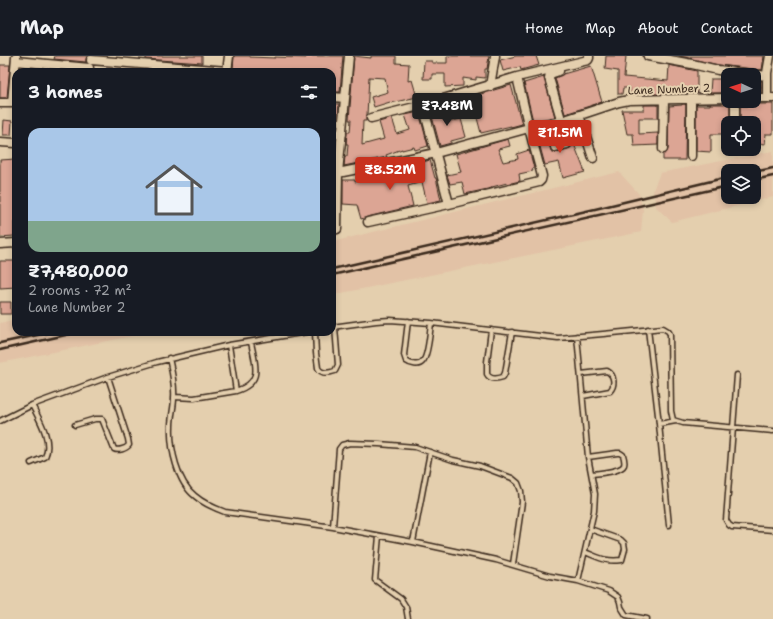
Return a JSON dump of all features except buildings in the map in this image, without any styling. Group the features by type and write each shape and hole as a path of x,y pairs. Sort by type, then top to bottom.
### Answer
{"street":[{"path":"228,68 229,56"},
{"path":"336,167 342,134 349,56"},
{"path":"490,86 495,56"},
{"path":"648,56 718,70 767,76"},
{"path":"770,56 767,76 770,98"},
{"path":"16,68 16,58 77,68"},
{"path":"89,68 91,58 188,68"},
{"path":"371,118 423,105 517,77 588,60 589,58 587,60 551,73 549,75 568,143 555,147"},
{"path":"368,222 539,182 542,176 517,77"},
{"path":"336,97 345,98"},
{"name":"Lane Number 2","path":"336,173 436,153 529,128 562,121 608,105 629,100 721,98"},
{"path":"663,149 664,99"},
{"path":"691,99 692,156"},
{"path":"0,103 12,103"},
{"path":"423,105 449,204"},
{"path":"579,115 593,158"},
{"path":"336,134 342,134"},
{"path":"0,142 12,143"},
{"path":"336,201 336,229"},
{"path":"0,244 12,243"}],"lane":[{"path":"336,327 376,321 408,321 558,338 663,328 670,334 671,411 673,420 676,422"},
{"path":"408,321 404,355 410,364 420,364 424,361 432,323"},
{"path":"648,329 669,525"},
{"path":"491,330 487,374 490,378 495,379 499,379 505,374 512,332"},
{"path":"0,421 32,405 108,377 169,358 229,345 285,336"},
{"path":"315,336 318,368 324,372 332,372 335,371 338,365 335,336"},
{"path":"577,336 588,457 595,494 594,511 578,581"},
{"path":"174,397 194,398 236,391 248,386 253,381 256,374 251,342"},
{"path":"229,345 236,391"},
{"path":"169,358 173,376 174,397 171,426 172,452 178,472 189,490 195,497 209,505 225,512 333,527 413,542 513,564 550,576 578,581 610,591 618,597 621,607 626,615 647,619"},
{"path":"581,374 607,371 612,374 613,382 613,386 610,391 583,396"},
{"path":"736,375 734,428 726,516 727,523 736,527 773,530"},
{"path":"75,425 95,419 102,419 114,449 118,450 128,447 128,440 108,377"},
{"path":"31,463 44,456 48,448 45,433 32,405"},
{"path":"659,424 676,422 773,431"},
{"path":"333,527 339,449 342,446 350,443 415,447 453,460 480,466 512,478 518,483 521,491 522,502 513,564"},
{"path":"413,542 430,452"},
{"path":"588,457 617,453 623,455 624,465 622,468 592,474"},
{"path":"585,552 612,561 622,560 625,549 624,543 620,540 590,529"},
{"path":"379,536 374,580 401,599 406,607 408,619"}],"shaded area":[{"path":"773,151 773,197 761,200 761,164 721,164 721,204 745,204 672,222 656,207 653,190 660,173 747,156 761,156 761,153"},
{"path":"619,172 639,194 643,210 641,232 336,294 336,241"},
{"path":"12,320 12,336 132,336 0,363 0,323"}],"railway":[{"path":"761,171 773,168"},
{"path":"761,179 773,176"},
{"path":"336,268 721,179"},
{"path":"336,274 721,188"},
{"path":"0,343 33,336"},
{"path":"0,350 61,336"}]}
